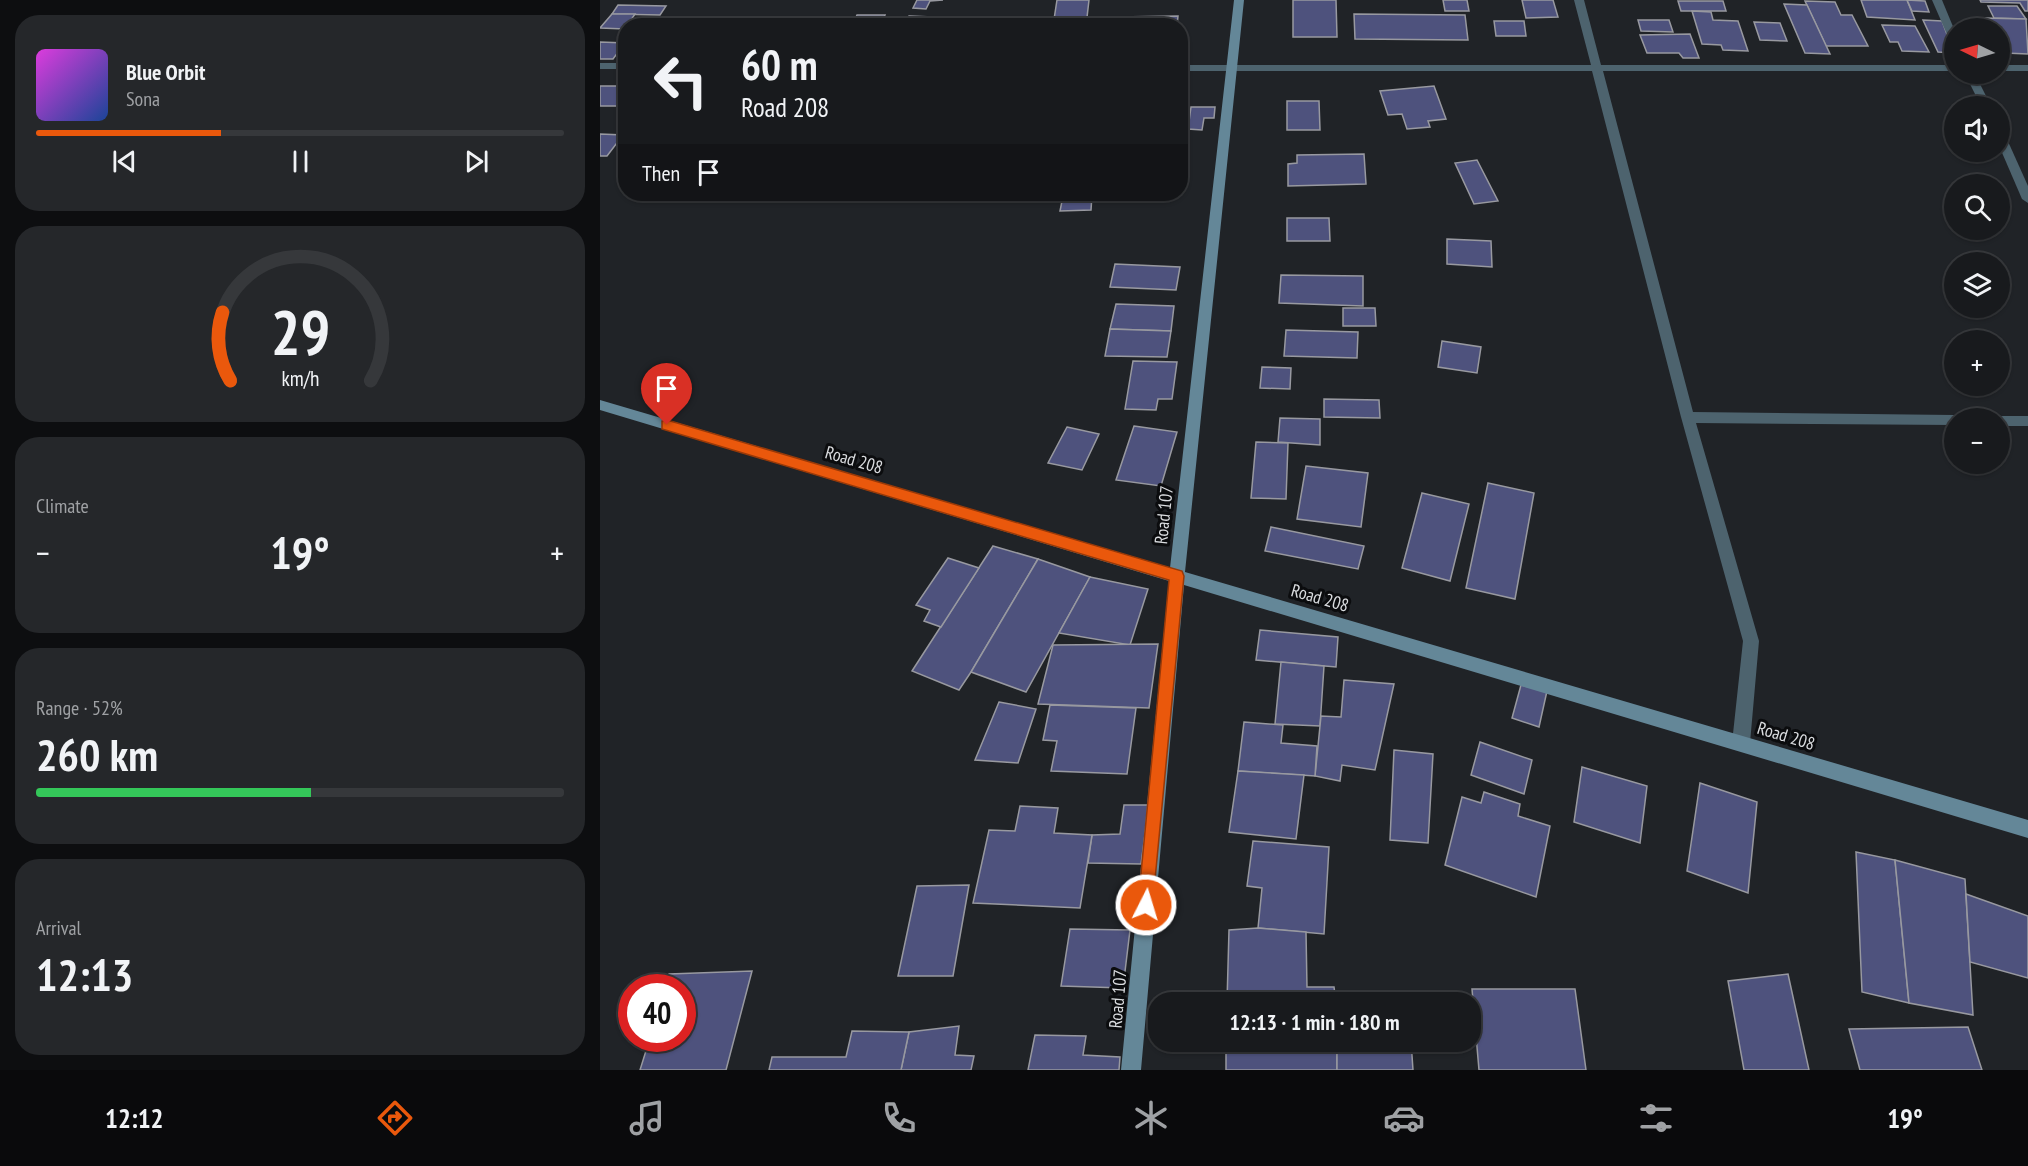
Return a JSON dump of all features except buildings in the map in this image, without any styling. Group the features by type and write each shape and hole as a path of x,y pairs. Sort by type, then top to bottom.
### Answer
{"street":[{"name":"Road 107","path":"1131,1070 1177,576 1239,0"},
{"path":"1579,0 1688,417 1751,641 1741,743"},
{"path":"1937,0 1945,18"},
{"path":"600,66 618,66"},
{"path":"1188,68 1944,68"},
{"path":"2010,68 2028,68"},
{"path":"2010,159 2028,199"},
{"name":"Road 208","path":"600,405 2028,828"},
{"path":"1688,417 1944,420"},
{"path":"2010,421 2028,421"}],"route":[{"path":"667,425 1177,576 1146,905"}]}
